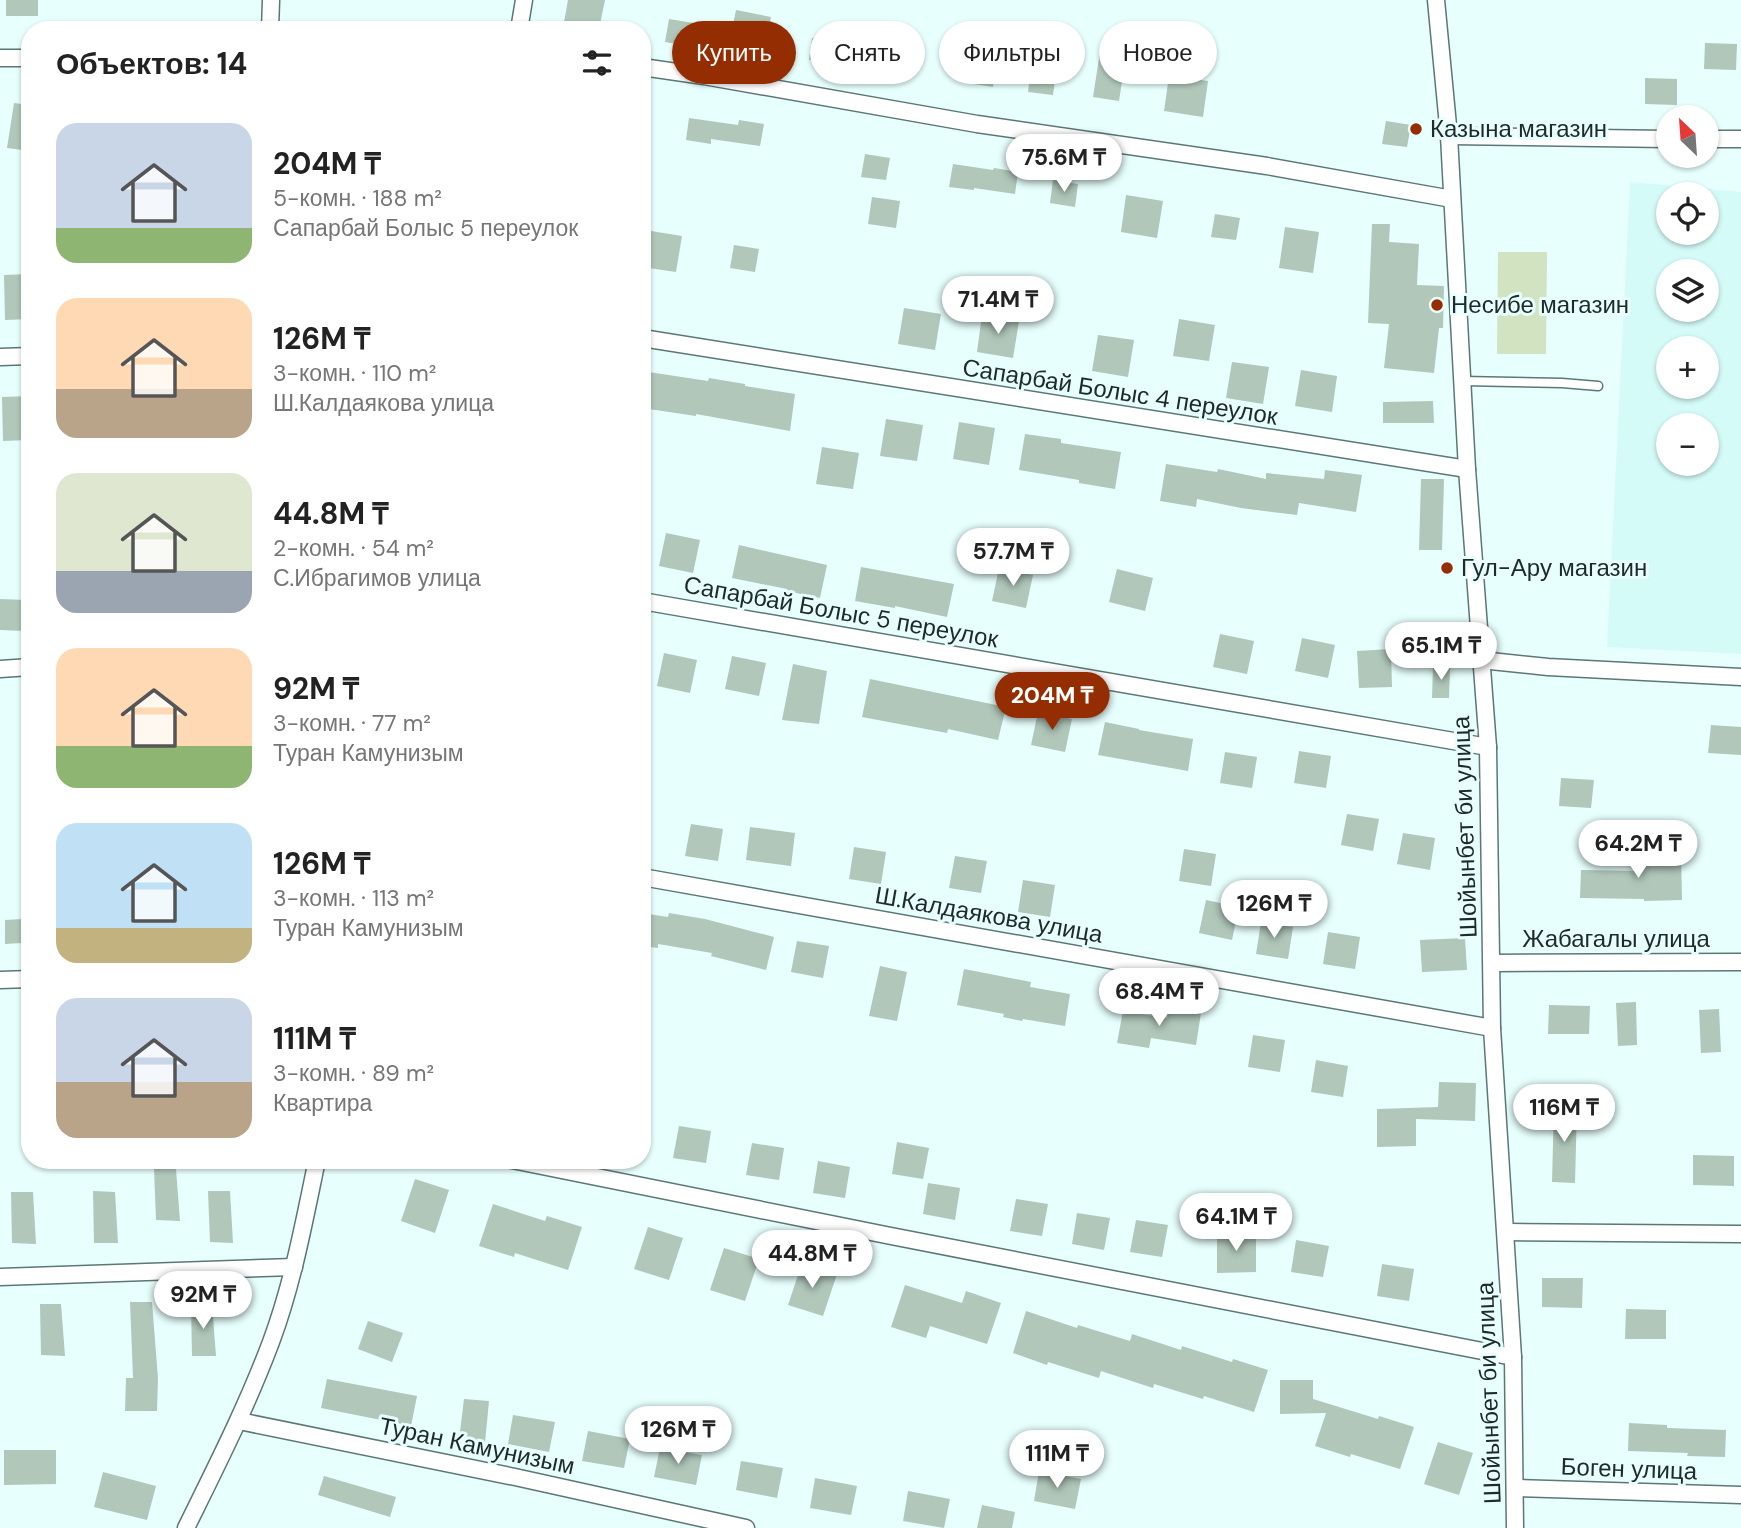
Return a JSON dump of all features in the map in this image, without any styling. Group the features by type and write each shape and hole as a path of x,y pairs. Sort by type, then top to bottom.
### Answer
{"street":[{"path":"270,21 271,0"},
{"path":"520,21 524,0"},
{"name":"Шойынбет би улица","path":"1436,0 1449,136 1467,469 1488,747 1492,1028 1513,1357 1515,1528"},
{"path":"0,58 21,58"},
{"path":"651,68 977,124 1267,166 1452,199"},
{"path":"1449,136 1656,139"},
{"path":"1719,139 1741,139"},
{"name":"Сапарбай Болыс 4 переулок","path":"651,339 1467,469"},
{"path":"0,357 21,356"},
{"name":"Сапарбай Болыс 5 переулок","path":"651,603 1488,747"},
{"path":"1481,660 1548,667 1741,677"},
{"path":"0,669 21,668"},
{"name":"Ш.Калдаякова улица","path":"651,879 1492,1028"},
{"name":"Жабагалы улица","path":"1492,962 1741,961"},
{"path":"0,980 21,979"},
{"path":"186,1528 239,1421 271,1341 294,1267 315,1169"},
{"path":"557,1169 1513,1357"},
{"path":"1506,1232 1741,1234"},
{"path":"0,1277 294,1267"},
{"name":"Туран Камунизым","path":"239,1421 502,1474 746,1528"},
{"name":"Боген улица","path":"1515,1488 1741,1495"}],"lane":[{"path":"1462,381 1598,386"}],"shaded area":[{"path":"1630,182 1656,184 1656,245 1719,245 1719,190 1741,192 1741,654 1607,647"}],"green space":[{"path":"1498,252 1547,252 1546,354 1497,354"}],"building":[{"path":"6,0 38,0 38,16 6,16"},
{"path":"568,0 605,0 601,21 564,21"},
{"path":"736,10 771,17 770,21 734,21"},
{"path":"669,19 682,21 672,21 672,43 665,42"},
{"path":"1705,43 1737,44 1736,70 1704,69"},
{"path":"1099,58 1099,84 1122,84 1119,101 1093,97"},
{"path":"1645,78 1677,79 1677,105 1645,104"},
{"path":"1029,84 1054,84 1053,95 1028,92"},
{"path":"1168,84 1208,84 1203,117 1164,111"},
{"path":"14,103 21,104 21,150 7,148"},
{"path":"689,118 738,125 739,120 764,124 760,146 711,139 711,144 686,140"},
{"path":"1386,121 1411,125 1407,147 1382,144"},
{"path":"865,154 890,158 886,180 861,177"},
{"path":"953,164 1018,172 1015,194 949,187"},
{"path":"1053,180 1078,184 1075,207 1050,203"},
{"path":"1126,195 1163,201 1157,238 1121,232"},
{"path":"872,197 900,201 896,228 868,224"},
{"path":"1215,214 1240,218 1236,240 1211,237"},
{"path":"1372,224 1390,224 1389,242 1419,244 1417,285 1444,286 1443,328 1439,328 1434,373 1384,368 1389,324 1368,323"},
{"path":"1285,227 1319,232 1313,273 1279,268"},
{"path":"651,231 682,236 676,272 651,268"},
{"path":"734,245 759,249 755,272 730,268"},
{"path":"21,274 21,319 5,320 4,275"},
{"path":"904,308 941,314 935,350 898,344"},
{"path":"982,315 1019,321 1013,358 977,352"},
{"path":"1179,319 1215,325 1209,361 1173,356"},
{"path":"1098,335 1134,340 1128,377 1092,371"},
{"path":"1232,362 1269,367 1263,404 1226,398"},
{"path":"1301,370 1337,376 1332,412 1295,406"},
{"path":"651,372 708,381 709,378 795,394 790,431 651,409"},
{"path":"21,396 21,440 3,441 2,397"},
{"path":"1433,401 1434,423 1383,423 1383,402"},
{"path":"886,419 923,425 917,461 880,456"},
{"path":"959,422 995,428 989,465 953,459"},
{"path":"1025,434 1061,439 1061,443 1121,452 1115,489 1019,470"},
{"path":"822,447 859,453 853,489 816,484"},
{"path":"1166,464 1217,472 1218,469 1266,479 1266,473 1324,479 1325,470 1362,475 1356,512 1299,503 1297,515 1197,499 1196,507 1160,501"},
{"path":"1421,479 1444,479 1442,550 1419,550"},
{"path":"666,533 700,540 693,573 659,566"},
{"path":"739,545 827,565 820,598 732,578"},
{"path":"861,567 954,584 947,617 855,601"},
{"path":"999,568 1033,575 1026,608 992,601"},
{"path":"1117,569 1153,578 1145,611 1109,602"},
{"path":"0,599 21,600 21,631 0,630"},
{"path":"1220,634 1254,641 1247,674 1213,667"},
{"path":"1302,638 1335,645 1328,678 1295,671"},
{"path":"1391,649 1392,687 1359,688 1357,651"},
{"path":"664,653 697,660 690,693 657,686"},
{"path":"732,656 766,663 759,696 725,689"},
{"path":"793,664 827,671 819,724 782,720"},
{"path":"1433,666 1450,666 1449,698 1432,698"},
{"path":"870,679 1006,707 998,740 948,729 947,733 862,717"},
{"path":"1038,712 1072,719 1065,752 1031,745"},
{"path":"1105,722 1193,739 1188,771 1098,755"},
{"path":"1711,725 1741,727 1741,755 1708,753"},
{"path":"1299,751 1331,756 1326,788 1294,783"},
{"path":"1225,752 1257,757 1252,788 1220,783"},
{"path":"1561,778 1594,780 1591,808 1559,806"},
{"path":"1347,814 1379,819 1373,851 1341,845"},
{"path":"691,824 723,829 718,861 685,856"},
{"path":"750,827 795,833 791,866 746,860"},
{"path":"1403,833 1435,838 1430,870 1397,864"},
{"path":"854,847 886,852 881,884 849,879"},
{"path":"1184,849 1216,854 1211,886 1179,881"},
{"path":"1681,852 1682,900 1580,898 1581,870 1643,871 1643,853"},
{"path":"955,856 987,861 981,893 949,888"},
{"path":"1023,880 1055,885 1050,917 1018,912"},
{"path":"1206,900 1239,907 1232,940 1199,933"},
{"path":"669,913 705,919 774,937 766,970 711,956 712,953 658,944 658,948 651,947 651,914 668,917"},
{"path":"21,919 21,943 5,944 5,920"},
{"path":"1261,922 1293,927 1288,959 1256,954"},
{"path":"1328,932 1360,937 1355,969 1323,964"},
{"path":"1465,938 1467,970 1422,972 1420,940"},
{"path":"797,941 829,946 823,978 791,972"},
{"path":"880,966 907,972 897,1021 869,1016"},
{"path":"964,969 1031,982 1030,987 1070,994 1065,1026 1023,1019 1022,1021 1003,1017 1004,1014 957,1005"},
{"path":"1636,1002 1637,1045 1618,1046 1616,1003"},
{"path":"1549,1005 1590,1006 1589,1034 1548,1034"},
{"path":"1169,1008 1201,1013 1196,1045 1151,1038 1149,1048 1117,1043 1123,1011 1167,1018"},
{"path":"1719,1009 1721,1052 1701,1053 1699,1010"},
{"path":"1253,1035 1285,1040 1280,1072 1248,1067"},
{"path":"1316,1060 1348,1066 1343,1097 1311,1092"},
{"path":"1439,1082 1476,1083 1475,1121 1416,1119 1416,1146 1377,1147 1377,1109 1438,1107"},
{"path":"1554,1106 1577,1107 1575,1183 1552,1182"},
{"path":"679,1126 711,1131 706,1163 673,1158"},
{"path":"897,1142 929,1148 923,1179 892,1174"},
{"path":"752,1143 784,1148 779,1180 746,1175"},
{"path":"1693,1155 1734,1156 1734,1186 1693,1185"},
{"path":"818,1161 850,1167 845,1198 813,1193"},
{"path":"154,1169 176,1169 180,1221 156,1220"},
{"path":"415,1179 449,1190 435,1233 401,1221"},
{"path":"928,1183 960,1188 955,1220 923,1214"},
{"path":"93,1191 115,1192 118,1243 94,1243"},
{"path":"208,1191 230,1191 233,1243 210,1242"},
{"path":"11,1192 33,1192 36,1244 12,1243"},
{"path":"1016,1199 1048,1204 1042,1236 1010,1231"},
{"path":"493,1204 545,1221 547,1216 582,1227 568,1270 515,1253 514,1257 479,1246"},
{"path":"1077,1213 1110,1218 1104,1250 1072,1244"},
{"path":"1136,1220 1168,1225 1162,1257 1130,1252"},
{"path":"648,1227 683,1238 669,1280 634,1269"},
{"path":"1217,1234 1256,1234 1256,1272 1217,1273"},
{"path":"1296,1240 1329,1246 1323,1277 1291,1272"},
{"path":"724,1248 759,1259 745,1301 710,1290"},
{"path":"802,1263 837,1274 823,1316 788,1305"},
{"path":"1382,1264 1414,1269 1409,1301 1377,1296"},
{"path":"1542,1278 1583,1278 1582,1308 1542,1307"},
{"path":"905,1285 962,1303 966,1291 1001,1303 987,1344 930,1326 926,1338 891,1327"},
{"path":"130,1302 152,1302 158,1378 157,1411 125,1411 126,1378 133,1378"},
{"path":"40,1304 61,1304 65,1356 41,1355"},
{"path":"191,1304 212,1304 216,1356 192,1356"},
{"path":"1626,1309 1666,1310 1666,1339 1625,1339"},
{"path":"1026,1311 1077,1328 1078,1325 1130,1341 1132,1334 1181,1350 1182,1346 1268,1370 1254,1412 1154,1384 1153,1388 1101,1371 1099,1378 1013,1353"},
{"path":"368,1321 403,1333 392,1362 358,1349"},
{"path":"327,1379 417,1396 411,1426 321,1408"},
{"path":"1280,1380 1313,1380 1313,1399 1414,1427 1400,1469 1315,1446 1326,1413 1280,1414"},
{"path":"464,1399 489,1401 485,1443 459,1440"},
{"path":"513,1415 555,1422 549,1452 508,1444"},
{"path":"1629,1423 1667,1425 1667,1428 1726,1430 1725,1457 1628,1451"},
{"path":"588,1431 630,1439 624,1468 582,1461"},
{"path":"1438,1442 1473,1453 1459,1495 1424,1484"},
{"path":"660,1448 702,1455 696,1485 654,1477"},
{"path":"4,1450 56,1450 56,1484 4,1485"},
{"path":"741,1461 783,1468 777,1498 736,1490"},
{"path":"1039,1471 1081,1479 1075,1509 1034,1501"},
{"path":"103,1472 156,1486 147,1520 94,1507"},
{"path":"324,1476 396,1497 390,1517 318,1495"},
{"path":"815,1478 857,1486 851,1515 810,1508"},
{"path":"908,1491 950,1499 944,1528 903,1521"},
{"path":"982,1505 1015,1512 1012,1528 977,1528"}],"place":[{"name":"Казына магазин","path":"1416,129"},
{"name":"Несибе магазин","path":"1437,305"},
{"name":"Гул-Ару магазин","path":"1447,568"}]}
